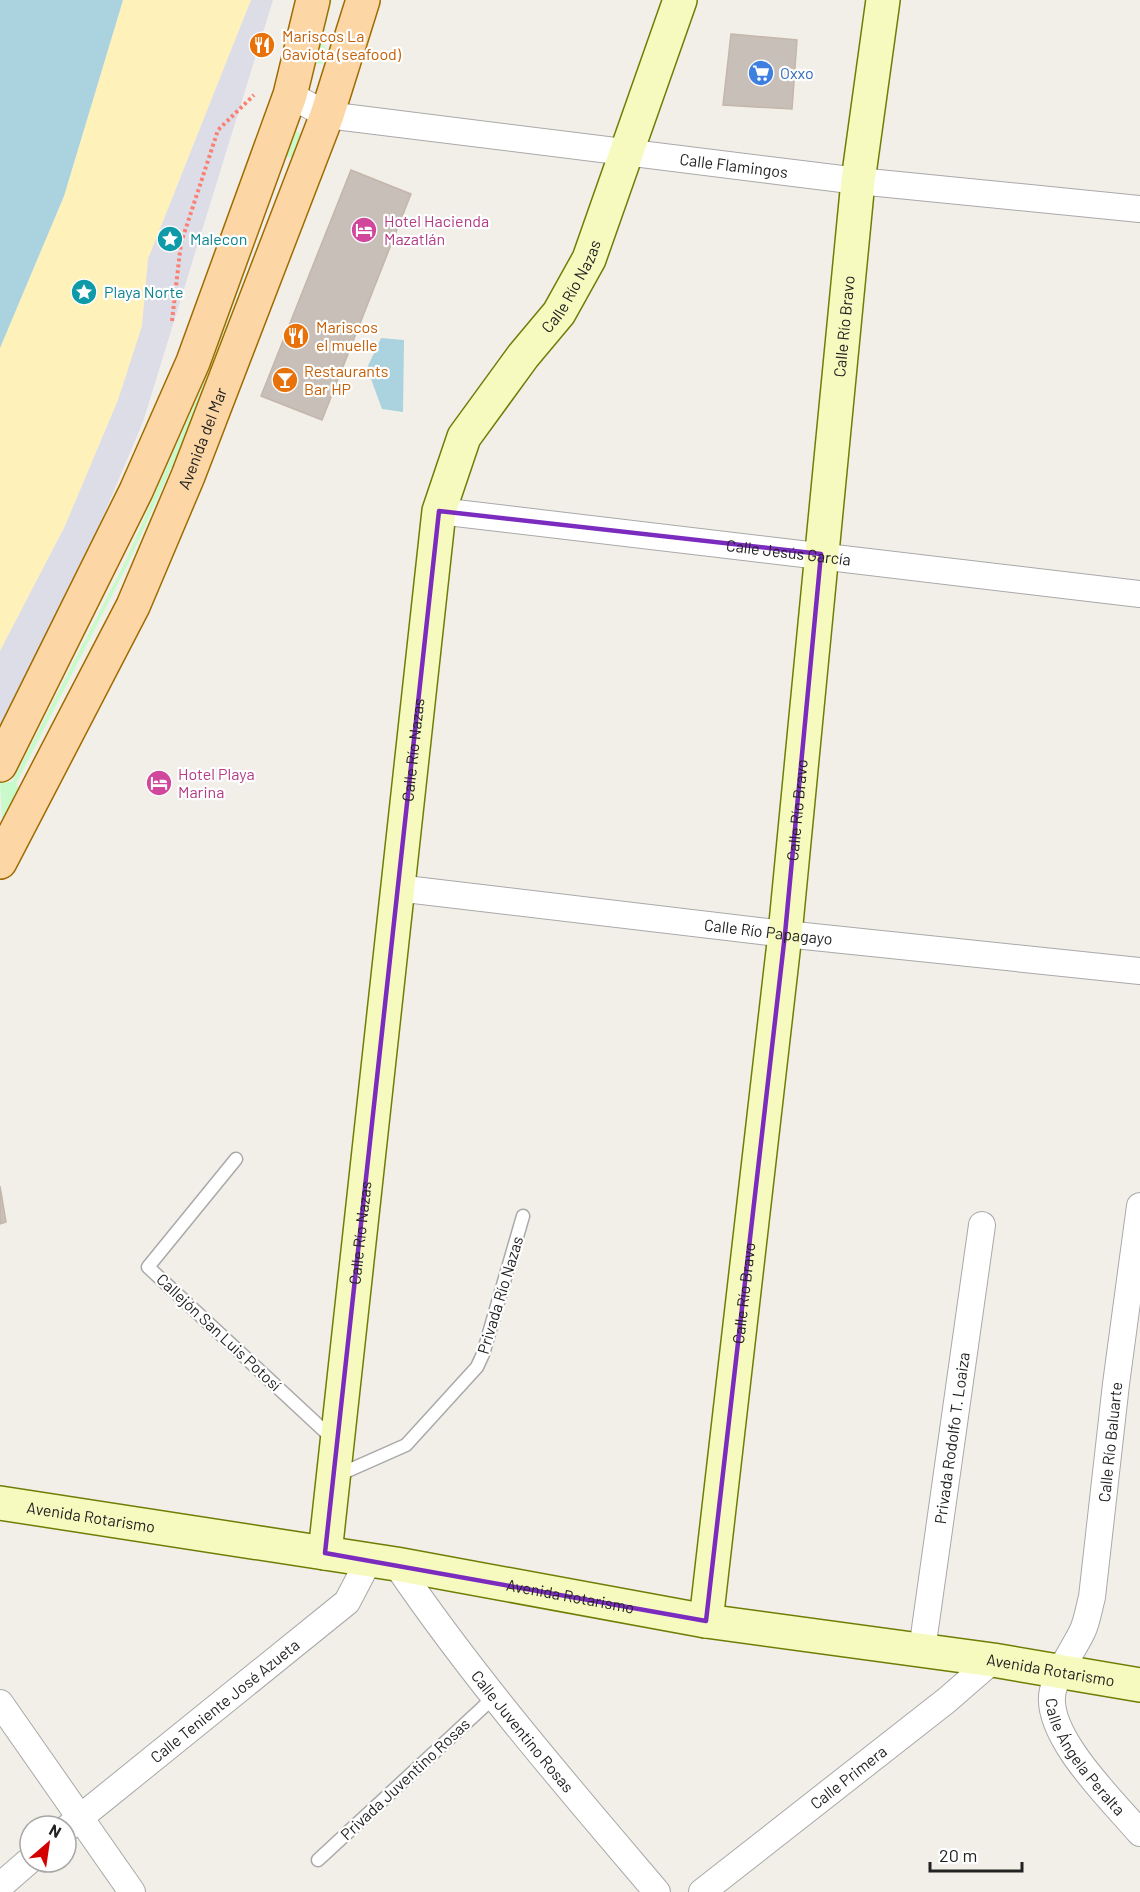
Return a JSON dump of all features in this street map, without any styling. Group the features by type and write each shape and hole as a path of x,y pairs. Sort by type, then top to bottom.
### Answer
{"main road":[{"path":"0,765 131,501 188,373 290,95 313,0"},
{"name":"Avenida del Mar","path":"0,861 133,606 192,465 327,115 363,0"}],"street":[{"name":"Calle Río Nazas","path":"325,1553 439,511 464,437 523,356 559,313 589,259 625,151 680,0"},
{"name":"Calle Río Bravo","path":"706,1620 785,934 858,181 883,0"},
{"path":"290,95 327,115"},
{"name":"Calle Flamingos","path":"327,115 858,181 1140,209"},
{"name":"Calle Jesús García","path":"439,511 821,554 1140,594"},
{"name":"Calle Río Papagayo","path":"396,888 785,934 1140,971"},
{"name":"Calle Río Baluarte","path":"1059,1671 1083,1631 1092,1597 1116,1384 1140,1206"},
{"name":"Privada Rodolfo T. Loaiza","path":"922,1650 982,1225"},
{"name":"Avenida Rotarismo","path":"0,1503 383,1562 706,1620 993,1660 1140,1684"},
{"name":"Calle Juventino Rosas","path":"383,1562 436,1623 493,1698 657,1892"},
{"name":"Calle Teniente José Azueta","path":"78,1818 347,1602 383,1562"},
{"name":"Calle Primera","path":"702,1892 947,1700 993,1660"},
{"name":"Calle Ángela Peralta","path":"1059,1671 1052,1694 1056,1721 1072,1752 1140,1833"},
{"path":"0,1703 67,1814"},
{"path":"78,1830 132,1892"},
{"path":"0,1886 18,1870"}],"lane":[{"name":"Callejón San Luis Potosí","path":"236,1159 148,1267 338,1443"},
{"name":"Privada Río Nazas","path":"332,1478 406,1445 477,1367 483,1354 523,1216"},
{"name":"Privada Juventino Rosas","path":"318,1860 493,1698"}],"path":[{"path":"171,330 181,243 218,130 255,94"}],"highlighted area":[{"path":"439,511 821,554 785,934 706,1621 325,1553"}],"sand":[{"name":"Playa Norte","path":"123,0 251,0 148,259 142,326 118,400 65,526 0,651 0,348 64,196"}],"green space":[{"path":"327,0 332,0 322,41 328,53 323,64 317,64 309,55"},
{"path":"292,129 300,133 303,143 297,156 285,158 210,372 213,375 128,564 16,784 20,791 12,817 2,819 0,782 12,782 125,562 201,389 198,384"}],"shaded area":[{"path":"251,0 273,0 143,422 91,545 44,644 0,726 0,651 65,526 118,400 142,326 148,259"}],"water":[{"path":"0,0 123,0 64,196 0,348"},
{"path":"381,338 404,340 403,412 382,409 367,368"}],"building":[{"name":"Oxxo","path":"731,34 797,40 792,109 723,105"},
{"path":"351,170 411,194 322,420 261,396"},
{"path":"0,1186 6,1222 0,1224"}],"place":[{"name":"Mariscos La Gaviota (seafood)","path":"262,45"},
{"name":"Oxxo","path":"761,73"},
{"name":"Hotel Hacienda Mazatlán","path":"364,230"},
{"name":"Malecon","path":"170,239"},
{"name":"Playa Norte","path":"84,292"},
{"name":"Mariscos el muelle","path":"296,336"},
{"name":"Restaurants Bar HP","path":"285,380"},
{"name":"Hotel Playa Marina","path":"159,783"}]}
